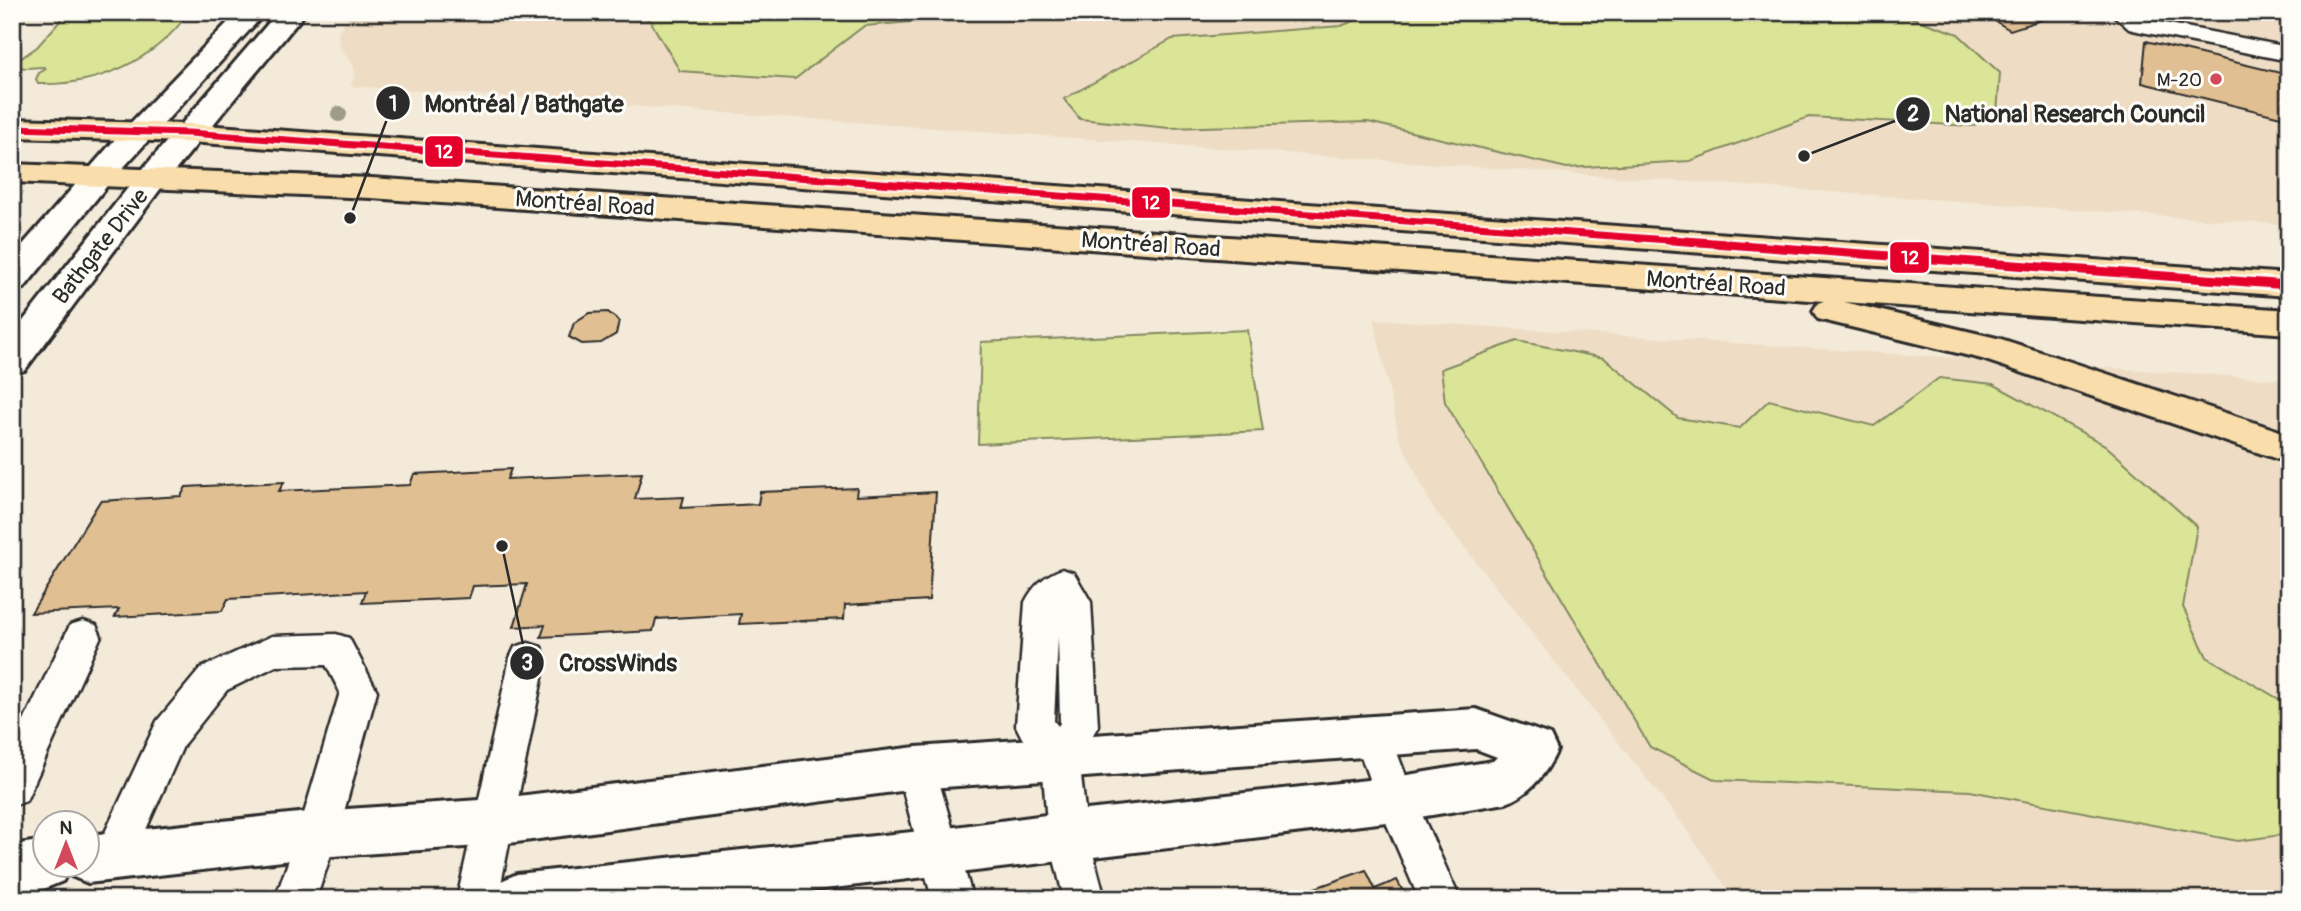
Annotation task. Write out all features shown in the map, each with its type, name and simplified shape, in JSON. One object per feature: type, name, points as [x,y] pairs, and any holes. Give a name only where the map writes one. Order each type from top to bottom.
[{"type":"main road","name":"Montréal Road","points":[[12,128],[189,133],[2289,285]]},
{"type":"main road","name":"Montréal Road","points":[[12,173],[371,188],[2289,322]]},
{"type":"main road","points":[[1691,282],[1881,321],[1988,348],[2289,449]]},
{"type":"street","name":"Bathgate Drive","points":[[12,280],[54,225],[97,176],[253,12]]},
{"type":"street","name":"Bathgate Drive","points":[[12,361],[153,177],[293,12]]},
{"type":"street","points":[[102,858],[318,834],[494,822],[916,768],[1060,757],[1476,729],[1534,750],[1506,781],[1395,799],[1068,835],[940,853],[517,899]]},
{"type":"street","points":[[12,869],[32,866]]},
{"type":"lane","points":[[2121,12],[2137,24],[2279,52],[2289,49]]},
{"type":"lane","points":[[12,788],[83,636]]},
{"type":"lane","points":[[102,856],[170,733],[214,679],[272,651],[336,649],[359,691],[318,834],[295,899]]},
{"type":"lane","points":[[477,899],[528,658]]},
{"type":"lane","points":[[1373,736],[1395,799],[1440,899]]},
{"type":"lane","points":[[1060,757],[1068,835],[1085,899]]},
{"type":"lane","points":[[916,768],[953,899]]},
{"type":"shaded area","points":[[352,12],[2289,12],[2289,225],[350,86],[355,77],[354,67],[339,46],[338,32]]},
{"type":"shaded area","points":[[1374,319],[2289,380],[2289,899],[1734,899],[1684,826],[1431,505],[1399,437]]},
{"type":"green space","points":[[68,12],[189,12],[159,44],[123,67],[82,80],[38,84],[36,79],[39,73],[46,69],[44,67],[16,66]]},
{"type":"green space","points":[[593,12],[972,12],[970,17],[864,26],[795,79],[680,71],[649,19]]},
{"type":"green space","points":[[1370,12],[1616,12],[1628,15],[1660,12],[1895,12],[1958,34],[2000,73],[1997,113],[1972,126],[1809,117],[1690,161],[1567,168],[1368,122],[1169,128],[1080,119],[1064,99],[1172,39],[1341,26],[1369,15]]},
{"type":"green space","points":[[1247,330],[1263,431],[978,444],[981,342]]},
{"type":"green space","points":[[1517,341],[1604,358],[1678,418],[1740,428],[1769,400],[1874,426],[1939,378],[1993,384],[2105,445],[2197,527],[2183,607],[2207,657],[2279,699],[2289,700],[2289,834],[2238,841],[1970,791],[1716,780],[1650,747],[1445,402],[1441,369]]},
{"type":"building","points":[[1980,12],[2066,12],[2010,30]]},
{"type":"building","name":"M-20","points":[[2146,41],[2289,75],[2289,119],[2142,83]]},
{"type":"building","points":[[608,312],[619,321],[616,334],[601,343],[582,344],[569,337],[574,323],[589,313]]},
{"type":"building","points":[[511,469],[507,479],[642,473],[635,499],[684,497],[681,508],[758,504],[760,492],[857,488],[856,496],[936,492],[929,600],[845,605],[844,619],[739,624],[741,614],[656,619],[653,631],[541,637],[545,625],[514,627],[527,584],[473,586],[469,598],[362,603],[366,591],[228,599],[222,611],[115,617],[119,609],[31,613],[100,501],[181,496],[186,487],[284,482],[279,491],[410,485],[414,474]]},
{"type":"building","points":[[1366,870],[1375,889],[1397,880],[1407,899],[1284,899]]},
{"type":"transit line","name":"12","points":[[12,128],[189,133],[2289,285]]},
{"type":"place","name":"M-20","points":[[2216,79]]},
{"type":"place","name":"National Research Council","points":[[1804,156]]},
{"type":"place","name":"Montréal / Bathgate","points":[[350,218]]},
{"type":"place","name":"CrossWinds","points":[[502,546]]}]
